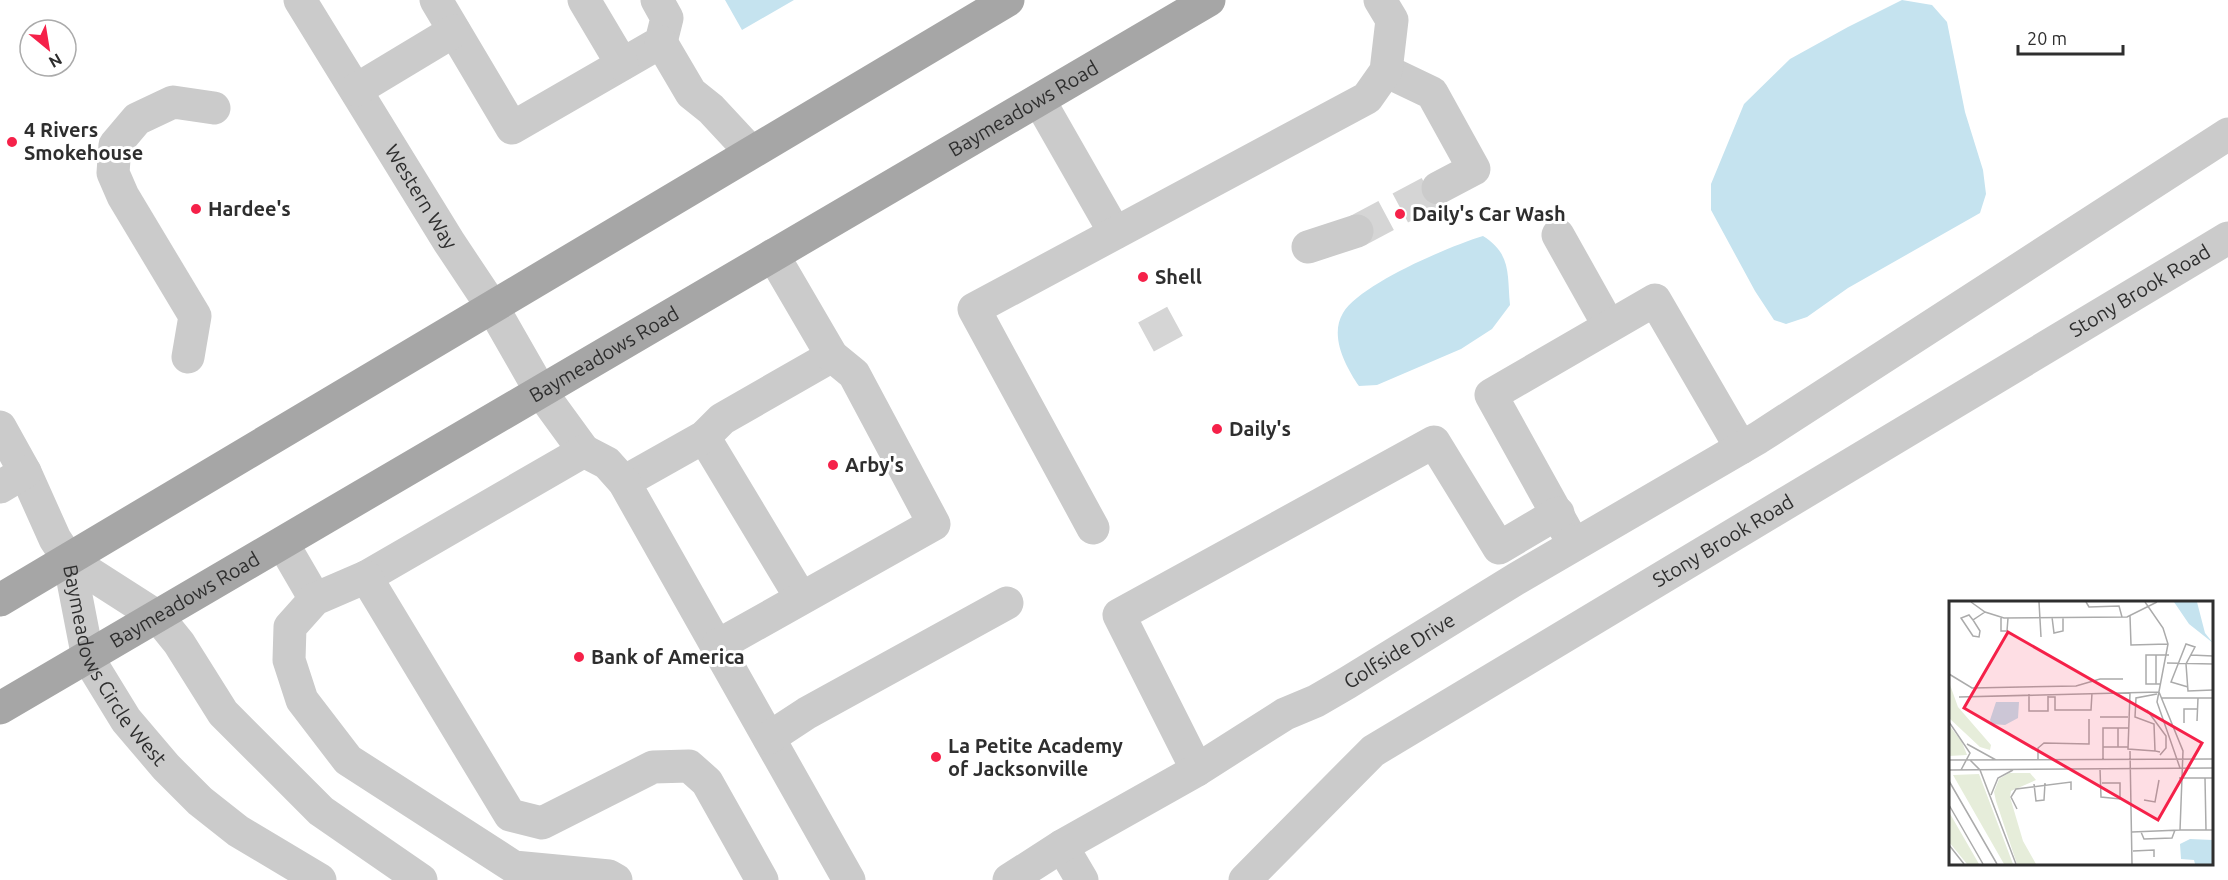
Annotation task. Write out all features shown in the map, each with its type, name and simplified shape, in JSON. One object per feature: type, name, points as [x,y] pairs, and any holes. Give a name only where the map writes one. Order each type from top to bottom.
[{"type":"main road","points":[[0,600],[1008,0]]},
{"type":"main road","name":"Baymeadows Road","points":[[0,708],[1209,0]]},
{"type":"street","name":"Western Way","points":[[300,0],[448,242],[493,308],[541,393],[584,451]]},
{"type":"street","points":[[436,0],[512,128],[661,42]]},
{"type":"street","points":[[584,0],[622,64]]},
{"type":"street","points":[[657,0],[667,18],[661,42],[691,93],[711,109],[751,152]]},
{"type":"street","points":[[1093,528],[974,309],[1367,98],[1386,70],[1392,20],[1380,0]]},
{"type":"street","points":[[356,90],[454,32]]},
{"type":"street","points":[[1386,70],[1432,93],[1474,169],[1438,188]]},
{"type":"street","points":[[1039,100],[1115,233]]},
{"type":"street","points":[[188,357],[195,316],[123,196],[112,173],[115,145],[137,119],[173,102],[214,108]]},
{"type":"street","name":"Golfside Drive","points":[[1009,880],[1062,846],[1197,770],[1285,714],[1316,701],[1347,683],[1573,545],[1741,448],[2228,134]]},
{"type":"street","points":[[1308,247],[1357,231]]},
{"type":"street","points":[[1558,235],[1609,326]]},
{"type":"street","name":"Stony Brook Road","points":[[1245,880],[1372,751],[2228,238]]},
{"type":"street","points":[[717,646],[934,524],[854,374],[832,356],[773,255]]},
{"type":"street","points":[[1573,545],[1558,513],[1491,395],[1609,326],[1655,300],[1741,448]]},
{"type":"street","points":[[624,482],[832,356]]},
{"type":"street","points":[[0,427],[13,480],[69,560]]},
{"type":"street","points":[[713,428],[801,598]]},
{"type":"street","points":[[1197,770],[1119,615],[1434,442],[1516,579]]},
{"type":"street","points":[[616,880],[609,876],[514,867],[348,760],[302,700],[289,660],[290,627],[315,599],[366,578],[584,451],[607,464],[624,482],[849,880]]},
{"type":"street","points":[[1499,548],[1558,513]]},
{"type":"street","points":[[283,544],[315,599]]},
{"type":"street","name":"Baymeadows Circle West","points":[[69,560],[158,617],[179,643],[223,712],[321,811],[421,880]]},
{"type":"street","name":"Baymeadows Circle West","points":[[69,560],[88,658],[126,720],[166,767],[200,801],[238,831],[320,880]]},
{"type":"street","points":[[366,578],[510,815],[542,823],[653,767],[688,766],[707,782],[762,880]]},
{"type":"street","points":[[769,738],[807,713],[1007,603]]},
{"type":"street","points":[[1062,846],[1082,880]]},
{"type":"water","points":[[725,0],[794,0],[742,30]]},
{"type":"water","points":[[1902,0],[1932,5],[1947,22],[1965,112],[1983,170],[1986,194],[1980,213],[1848,288],[1807,317],[1786,324],[1774,320],[1755,291],[1711,210],[1711,184],[1744,104],[1790,59]]},
{"type":"water","points":[[1483,236],[1499,250],[1508,275],[1510,305],[1492,329],[1461,349],[1377,385],[1359,386],[1349,370],[1338,341],[1339,322],[1343,313],[1367,290],[1407,267]]},
{"type":"tunnel","points":[[1357,231],[1438,188]]},
{"type":"tunnel","points":[[1146,337],[1181,318]]},
{"type":"place","name":"4 Rivers Smokehouse","points":[[12,142]]},
{"type":"place","name":"Hardee's","points":[[196,209]]},
{"type":"place","name":"Daily's Car Wash","points":[[1400,214]]},
{"type":"place","name":"Shell","points":[[1143,277]]},
{"type":"place","name":"Daily's","points":[[1217,429]]},
{"type":"place","name":"Arby's","points":[[833,465]]},
{"type":"place","name":"Bank of America","points":[[579,657]]},
{"type":"place","name":"La Petite Academy of Jacksonville","points":[[936,757]]}]
